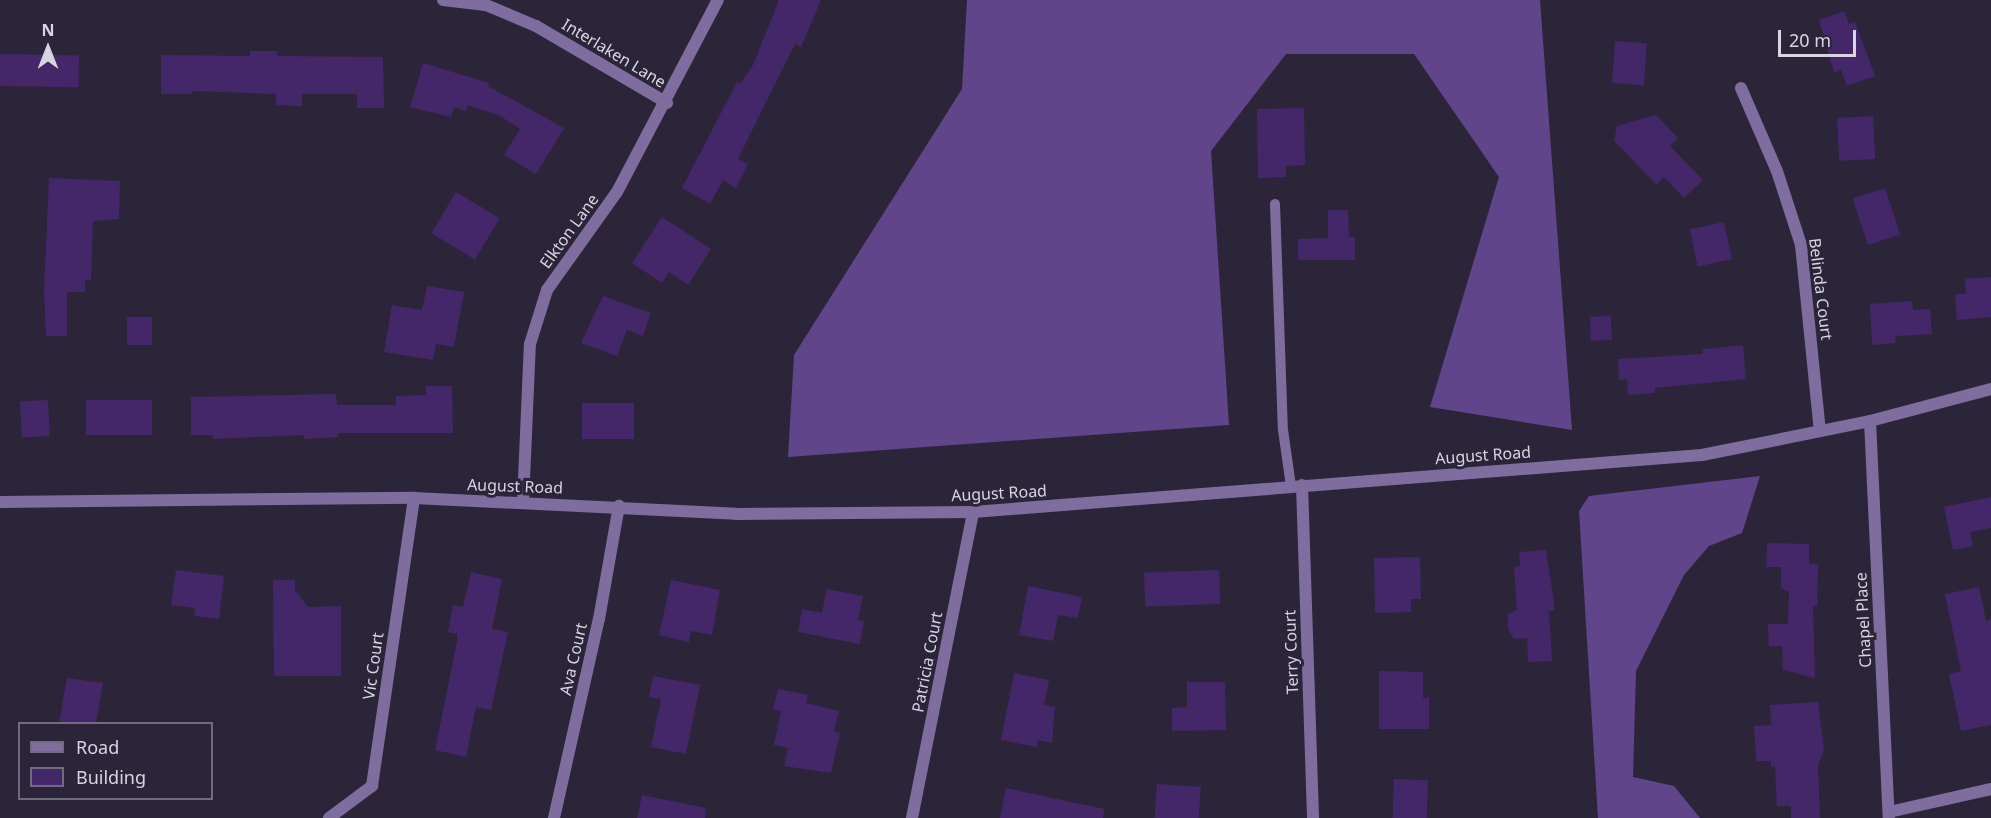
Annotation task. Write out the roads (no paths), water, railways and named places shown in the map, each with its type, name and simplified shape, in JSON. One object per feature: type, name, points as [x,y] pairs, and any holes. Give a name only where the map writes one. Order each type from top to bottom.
[{"type":"street","name":"Interlaken Lane","points":[[443,0],[486,5],[536,26],[667,103]]},
{"type":"street","name":"Elkton Lane","points":[[523,502],[530,344],[547,290],[617,192],[667,103],[718,0]]},
{"type":"street","name":"Belinda Court","points":[[1741,88],[1777,171],[1801,245],[1820,431]]},
{"type":"street","name":"August Road","points":[[0,502],[414,498],[814,515],[973,512],[1702,455],[1870,421],[1991,389]]},
{"type":"street","name":"Chapel Place","points":[[1870,421],[1889,815]]},
{"type":"street","name":"Terry Court","points":[[1297,486],[1313,818]]},
{"type":"street","name":"Vic Court","points":[[329,818],[372,786],[414,498]]},
{"type":"street","name":"Ava Court","points":[[554,818],[599,619],[619,506]]},
{"type":"street","name":"Patricia Court","points":[[912,818],[973,512]]},
{"type":"street","points":[[1889,815],[1991,789]]},
{"type":"lane","points":[[1275,204],[1283,430],[1297,486]]}]
